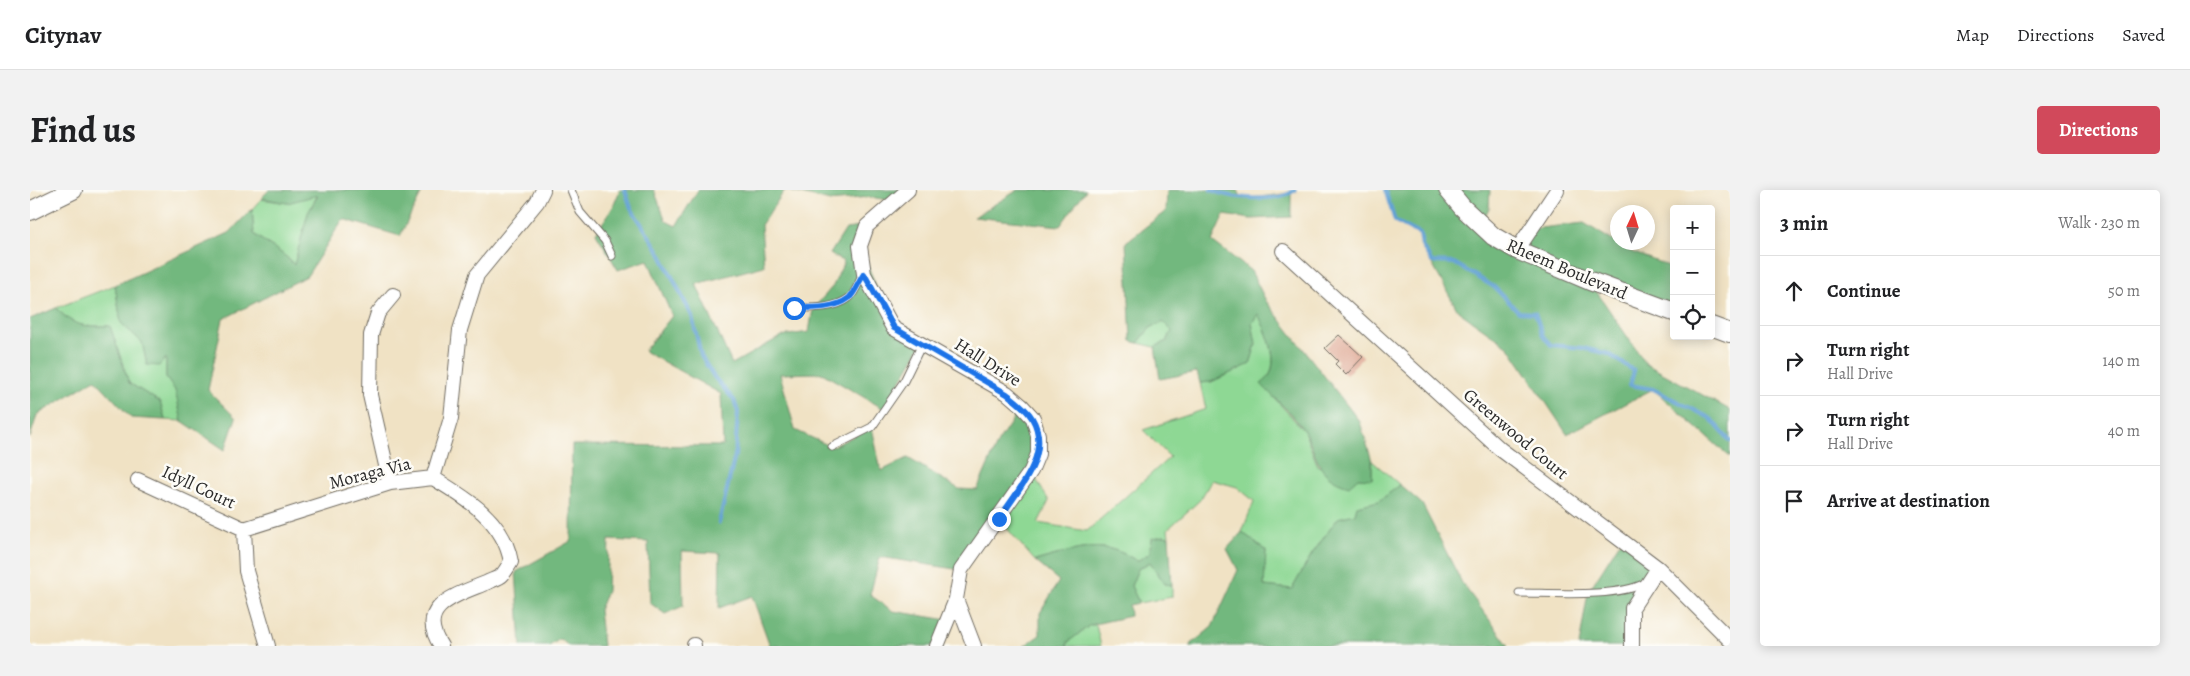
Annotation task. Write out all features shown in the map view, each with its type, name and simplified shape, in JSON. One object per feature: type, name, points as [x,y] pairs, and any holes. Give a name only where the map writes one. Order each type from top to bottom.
[{"type":"street","points":[[30,211],[73,190]]},
{"type":"street","name":"Moraga Via","points":[[244,529],[390,483],[433,478],[452,418],[460,330],[477,274],[536,202],[543,190]]},
{"type":"street","name":"Hall Drive","points":[[908,190],[867,226],[860,246],[864,274],[894,328],[1007,394],[1032,418],[1038,435],[1038,454],[1031,471],[961,570],[956,599],[937,646]]},
{"type":"street","name":"Rheem Boulevard","points":[[1448,190],[1462,207],[1493,236],[1517,250],[1590,281],[1670,311]]},
{"type":"street","points":[[1517,250],[1557,190]]},
{"type":"street","name":"Greenwood Court","points":[[1284,252],[1500,449],[1658,568],[1730,640]]},
{"type":"street","points":[[390,483],[370,394],[372,335],[378,314],[393,295]]},
{"type":"street","points":[[1715,327],[1730,333]]},
{"type":"street","points":[[433,478],[472,502],[498,528],[508,547],[510,562],[502,575],[451,598],[437,607],[433,616],[434,636],[441,646]]},
{"type":"street","name":"Idyll Court","points":[[138,480],[244,529]]},
{"type":"street","points":[[244,529],[246,571],[268,646]]},
{"type":"street","points":[[1632,646],[1632,608],[1658,568]]},
{"type":"street","points":[[956,599],[974,646]]},
{"type":"lane","points":[[572,190],[580,212],[605,242],[612,256]]},
{"type":"lane","points":[[794,308],[814,308],[839,303],[850,298],[864,274]]},
{"type":"lane","points":[[832,447],[872,427],[904,381],[922,344]]},
{"type":"lane","points":[[1518,593],[1603,592],[1636,588],[1650,581]]},
{"type":"green space","points":[[269,190],[423,190],[400,236],[343,219],[307,276],[223,319],[208,390],[236,418],[225,450],[182,421],[175,390],[166,378],[166,358],[159,366],[147,365],[142,342],[121,323],[115,285],[229,233],[252,209],[254,234],[285,256],[294,265],[308,213],[318,195],[287,203],[261,198]]},
{"type":"green space","points":[[620,190],[654,190],[666,221],[676,226],[698,190],[785,190],[761,225],[764,266],[696,284],[732,364],[782,336],[809,332],[813,309],[833,286],[844,262],[830,254],[846,229],[867,226],[860,246],[893,328],[922,344],[884,409],[822,373],[780,374],[795,430],[832,447],[872,427],[881,471],[908,458],[959,489],[977,490],[998,442],[1022,406],[1038,454],[961,570],[880,557],[870,595],[893,611],[948,620],[937,646],[770,646],[752,596],[719,608],[720,553],[682,551],[683,606],[665,614],[650,603],[648,542],[609,540],[607,591],[599,610],[603,646],[569,646],[560,639],[549,646],[521,646],[516,572],[571,541],[572,445],[723,446],[721,394],[644,351],[672,316],[648,260],[618,270],[596,233],[613,207]]},
{"type":"green space","points":[[785,190],[908,190],[896,201],[869,197],[830,201]]},
{"type":"green space","points":[[1018,190],[1086,190],[1060,226],[974,217]]},
{"type":"green space","points":[[1167,190],[1238,190],[1242,199],[1291,193],[1291,217],[1251,219],[1224,215],[1212,241],[1251,271],[1266,301],[1360,422],[1372,461],[1372,479],[1358,478],[1349,486],[1329,477],[1319,464],[1309,440],[1300,425],[1261,384],[1268,377],[1272,369],[1273,360],[1266,331],[1258,314],[1252,323],[1256,344],[1250,364],[1211,382],[1200,383],[1197,372],[1160,379],[1155,347],[1167,341],[1172,331],[1163,322],[1150,328],[1138,343],[1131,341],[1126,242],[1166,211]]},
{"type":"green space","points":[[1385,190],[1490,190],[1489,208],[1481,224],[1517,250],[1531,229],[1584,223],[1610,239],[1610,250],[1627,250],[1670,266],[1670,311],[1590,282],[1646,364],[1730,410],[1730,457],[1653,389],[1567,434],[1509,347],[1458,311],[1422,246],[1420,234],[1395,221]]},
{"type":"green space","points":[[318,194],[308,213],[294,265],[285,256],[254,234],[252,209],[261,199],[287,203]]},
{"type":"green space","points":[[115,285],[121,323],[142,342],[147,365],[166,357],[166,378],[175,390],[182,421],[165,420],[160,402],[129,383],[110,326],[93,326],[74,322],[56,308]]},
{"type":"green space","points":[[56,308],[69,319],[80,324],[110,326],[129,383],[160,402],[165,420],[131,418],[95,379],[37,415],[30,438],[30,319]]},
{"type":"green space","points":[[1258,313],[1266,330],[1273,359],[1269,377],[1262,384],[1304,431],[1318,466],[1358,478],[1372,478],[1372,461],[1400,485],[1379,501],[1357,506],[1355,514],[1338,518],[1312,554],[1292,589],[1264,586],[1266,551],[1242,532],[1254,501],[1237,487],[1212,480],[1200,500],[1168,529],[1169,537],[1164,536],[1150,545],[1150,553],[1137,561],[1117,551],[1096,547],[1035,561],[999,519],[1031,471],[1049,501],[1038,523],[1087,531],[1170,457],[1143,430],[1206,409],[1200,383],[1211,382],[1250,364],[1256,344],[1252,323]]},
{"type":"green space","points":[[1163,321],[1172,331],[1167,341],[1155,347],[1138,343],[1150,328]]},
{"type":"green space","points":[[1400,485],[1422,504],[1462,583],[1509,646],[1189,646],[1212,627],[1238,570],[1227,549],[1242,532],[1266,551],[1264,586],[1292,589],[1312,554],[1338,518],[1355,514],[1357,506],[1379,501]]},
{"type":"green space","points":[[1169,537],[1172,585],[1165,584],[1150,562],[1138,569],[1131,586],[1139,603],[1129,605],[1130,616],[1090,625],[1068,642],[1067,646],[1024,646],[1040,635],[1040,613],[1059,581],[1035,561],[1096,547],[1117,551],[1137,561],[1150,553],[1152,538]]},
{"type":"green space","points":[[1621,540],[1658,568],[1632,608],[1632,646],[1579,646],[1588,592]]},
{"type":"green space","points":[[1150,562],[1165,584],[1172,585],[1172,597],[1139,603],[1131,586],[1138,569]]},
{"type":"green space","points":[[1090,625],[1096,625],[1101,646],[1067,646],[1068,642]]},
{"type":"building","points":[[1339,335],[1363,357],[1346,375],[1335,364],[1338,361],[1325,348]]},
{"type":"waterway","points":[[625,190],[631,208],[659,251],[692,316],[701,356],[714,377],[734,400],[738,412],[735,455],[719,523]]},
{"type":"waterway","points":[[1211,190],[1230,196],[1254,198],[1277,197],[1295,190]]},
{"type":"waterway","points":[[1385,190],[1395,221],[1420,234],[1422,246],[1432,262],[1454,263],[1494,287],[1519,312],[1535,313],[1543,336],[1551,345],[1583,348],[1609,354],[1634,371],[1630,385],[1653,389],[1710,418],[1730,441]]},
{"type":"route","points":[[794,308],[814,308],[839,303],[850,298],[864,274],[894,328],[1007,394],[1022,406],[1032,418],[1038,435],[1038,454],[1031,471],[999,519]]}]
